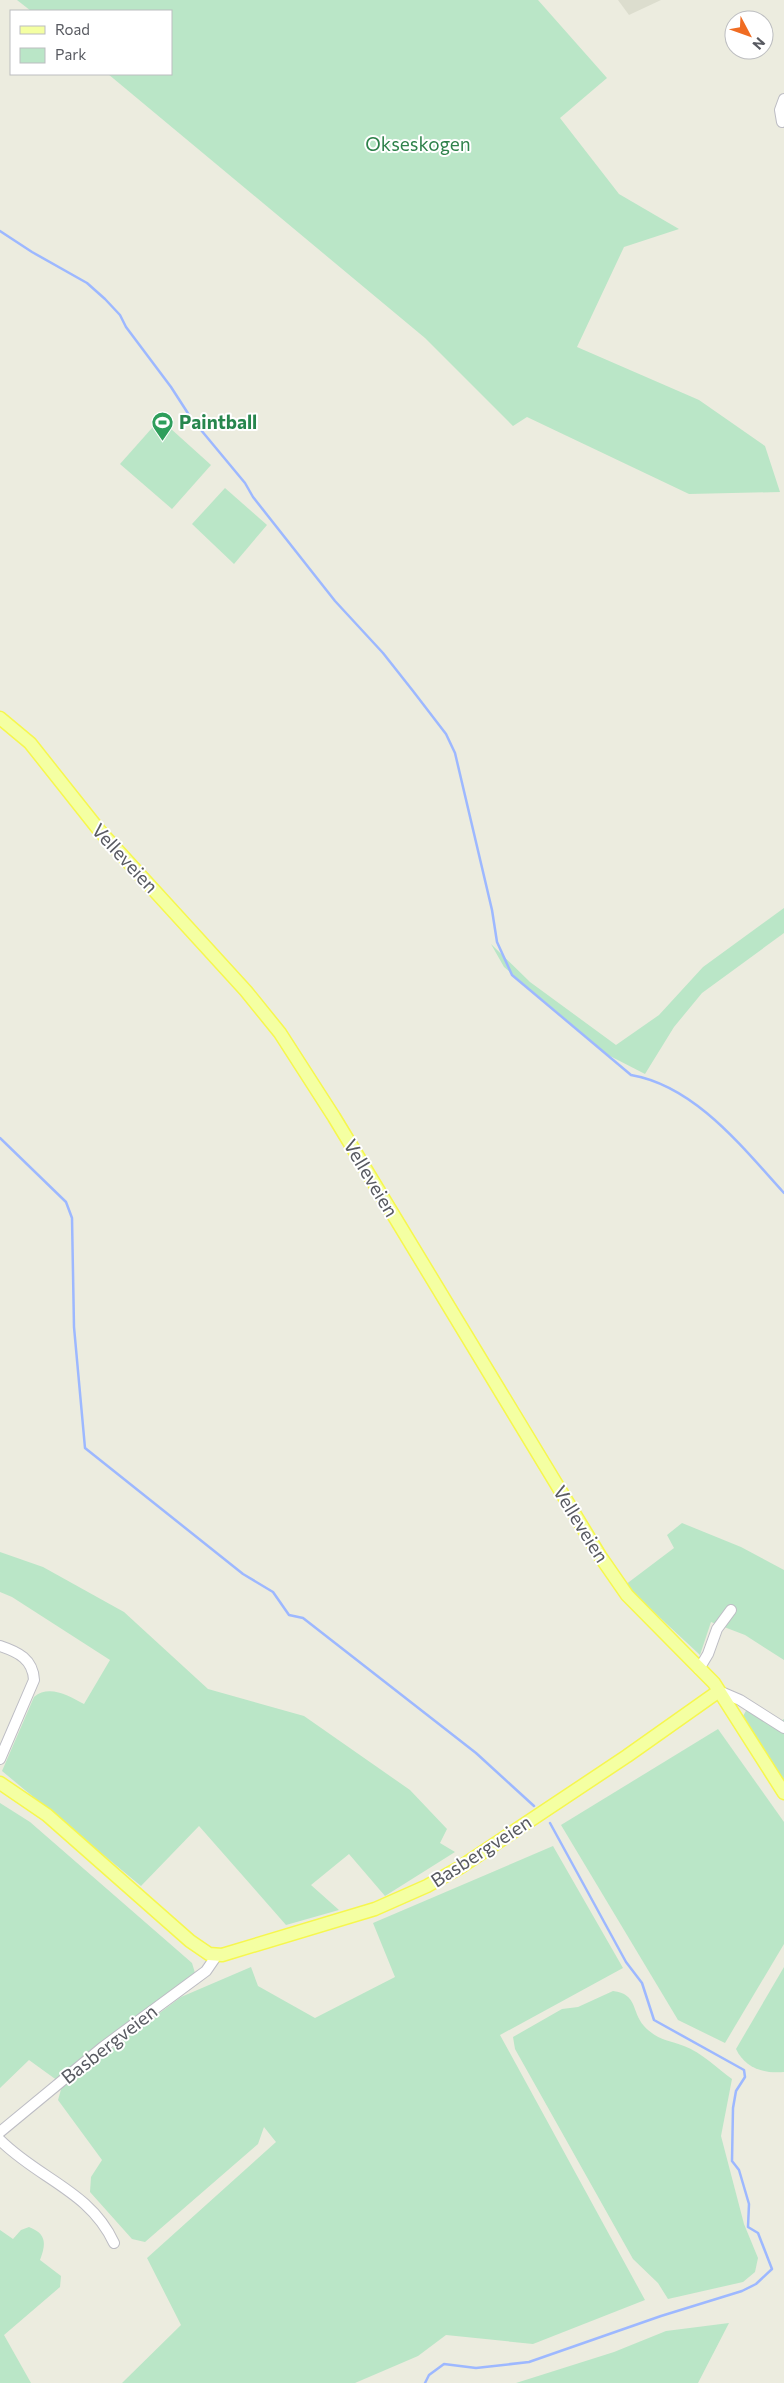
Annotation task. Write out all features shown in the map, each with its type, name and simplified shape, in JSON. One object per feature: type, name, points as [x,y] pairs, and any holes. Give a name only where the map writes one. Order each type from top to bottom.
[{"type":"main road","name":"Velleveien","points":[[0,718],[30,743],[99,830],[270,1019],[334,1117],[605,1563],[627,1595],[700,1669],[719,1691],[784,1793]]},
{"type":"main road","name":"Basbergveien","points":[[216,1955],[228,1954],[375,1910],[426,1886],[459,1868],[619,1761],[719,1691]]},
{"type":"main road","points":[[0,1783],[47,1815],[190,1942],[203,1951],[216,1955]]},
{"type":"street","points":[[782,122],[780,110],[784,99]]},
{"type":"street","points":[[700,1669],[717,1629],[732,1610]]},
{"type":"street","points":[[0,1646],[25,1657],[32,1667],[34,1680],[0,1759]]},
{"type":"street","name":"Velleveien","points":[[719,1691],[740,1700],[784,1728]]},
{"type":"street","name":"Basbergveien","points":[[0,2132],[97,2053],[206,1970],[216,1955]]},
{"type":"street","points":[[0,2140],[16,2156],[88,2204],[104,2223],[114,2242]]},
{"type":"shaded area","points":[[618,0],[661,0],[629,15]]},
{"type":"green space","name":"Okseskogen","points":[[17,0],[538,0],[607,78],[560,118],[619,194],[679,229],[624,247],[577,347],[699,400],[765,446],[780,492],[689,494],[527,417],[513,426],[425,338],[109,75],[172,75],[172,10],[30,10]]},
{"type":"green space","name":"Paintball","points":[[160,419],[211,465],[172,509],[120,464]]},
{"type":"green space","name":"Paintball","points":[[225,488],[267,525],[234,564],[192,524]]},
{"type":"green space","points":[[784,908],[784,933],[702,993],[674,1027],[645,1074],[608,1055],[504,967],[491,944],[530,982],[616,1045],[659,1015],[703,967]]},
{"type":"green space","points":[[682,1523],[741,1547],[784,1570],[784,1660],[745,1635],[711,1622],[700,1655],[625,1585],[674,1548],[667,1535]]},
{"type":"green space","points":[[0,1552],[43,1567],[124,1612],[208,1689],[304,1716],[410,1790],[447,1829],[440,1843],[455,1852],[385,1896],[349,1854],[311,1885],[339,1910],[286,1925],[199,1826],[141,1886],[2,1771],[34,1697],[46,1691],[52,1691],[66,1695],[84,1704],[110,1660],[12,1597],[0,1592]]},
{"type":"green space","points":[[747,1709],[781,1721],[784,1719],[784,1781],[743,1716]]},
{"type":"green space","points":[[718,1729],[784,1822],[784,1944],[725,2043],[678,2020],[561,1825]]},
{"type":"green space","points":[[0,1803],[30,1822],[192,1963],[195,1973],[58,2081],[29,2060],[0,2088]]},
{"type":"green space","points":[[553,1846],[623,1968],[500,2035],[645,2300],[533,2344],[446,2335],[418,2356],[355,2383],[122,2383],[181,2325],[147,2258],[276,2142],[264,2127],[258,2144],[145,2242],[132,2239],[90,2192],[91,2177],[102,2160],[58,2100],[62,2086],[181,1997],[251,1967],[258,1986],[315,2018],[395,1977],[373,1923]]},
{"type":"green space","points":[[784,1967],[784,2072],[762,2071],[744,2061],[736,2049]]},
{"type":"green space","points":[[613,1991],[621,1993],[630,1999],[640,2020],[653,2034],[697,2052],[732,2079],[721,2136],[744,2224],[758,2258],[755,2272],[743,2282],[668,2299],[658,2283],[633,2259],[515,2049],[513,2037],[562,2009],[578,2007]]},
{"type":"green space","points":[[29,2227],[42,2236],[44,2244],[40,2260],[61,2276],[60,2287],[4,2335],[31,2383],[0,2383],[0,2230],[13,2239],[21,2230]]},
{"type":"green space","points":[[729,2323],[698,2383],[516,2383],[614,2352],[666,2331]]},
{"type":"waterway","points":[[0,231],[32,252],[87,283],[120,315],[126,327],[171,387],[191,418],[245,483],[253,497],[335,601],[383,653],[446,734],[455,753],[492,910],[497,942],[512,975],[631,1075],[654,1081],[676,1092],[716,1121],[784,1193]]},
{"type":"waterway","points":[[0,1138],[66,1202],[72,1218],[74,1327],[85,1448],[243,1574],[273,1592],[289,1615],[303,1618],[476,1753],[534,1806]]},
{"type":"waterway","points":[[425,2383],[429,2375],[444,2364],[476,2368],[529,2362],[661,2316],[742,2291],[756,2284],[772,2269],[758,2233],[748,2227],[749,2204],[739,2170],[732,2161],[733,2108],[736,2091],[745,2077],[744,2070],[654,2020],[642,1983],[626,1962],[550,1823]]},
{"type":"place","name":"Paintball","points":[[163,441]]}]
